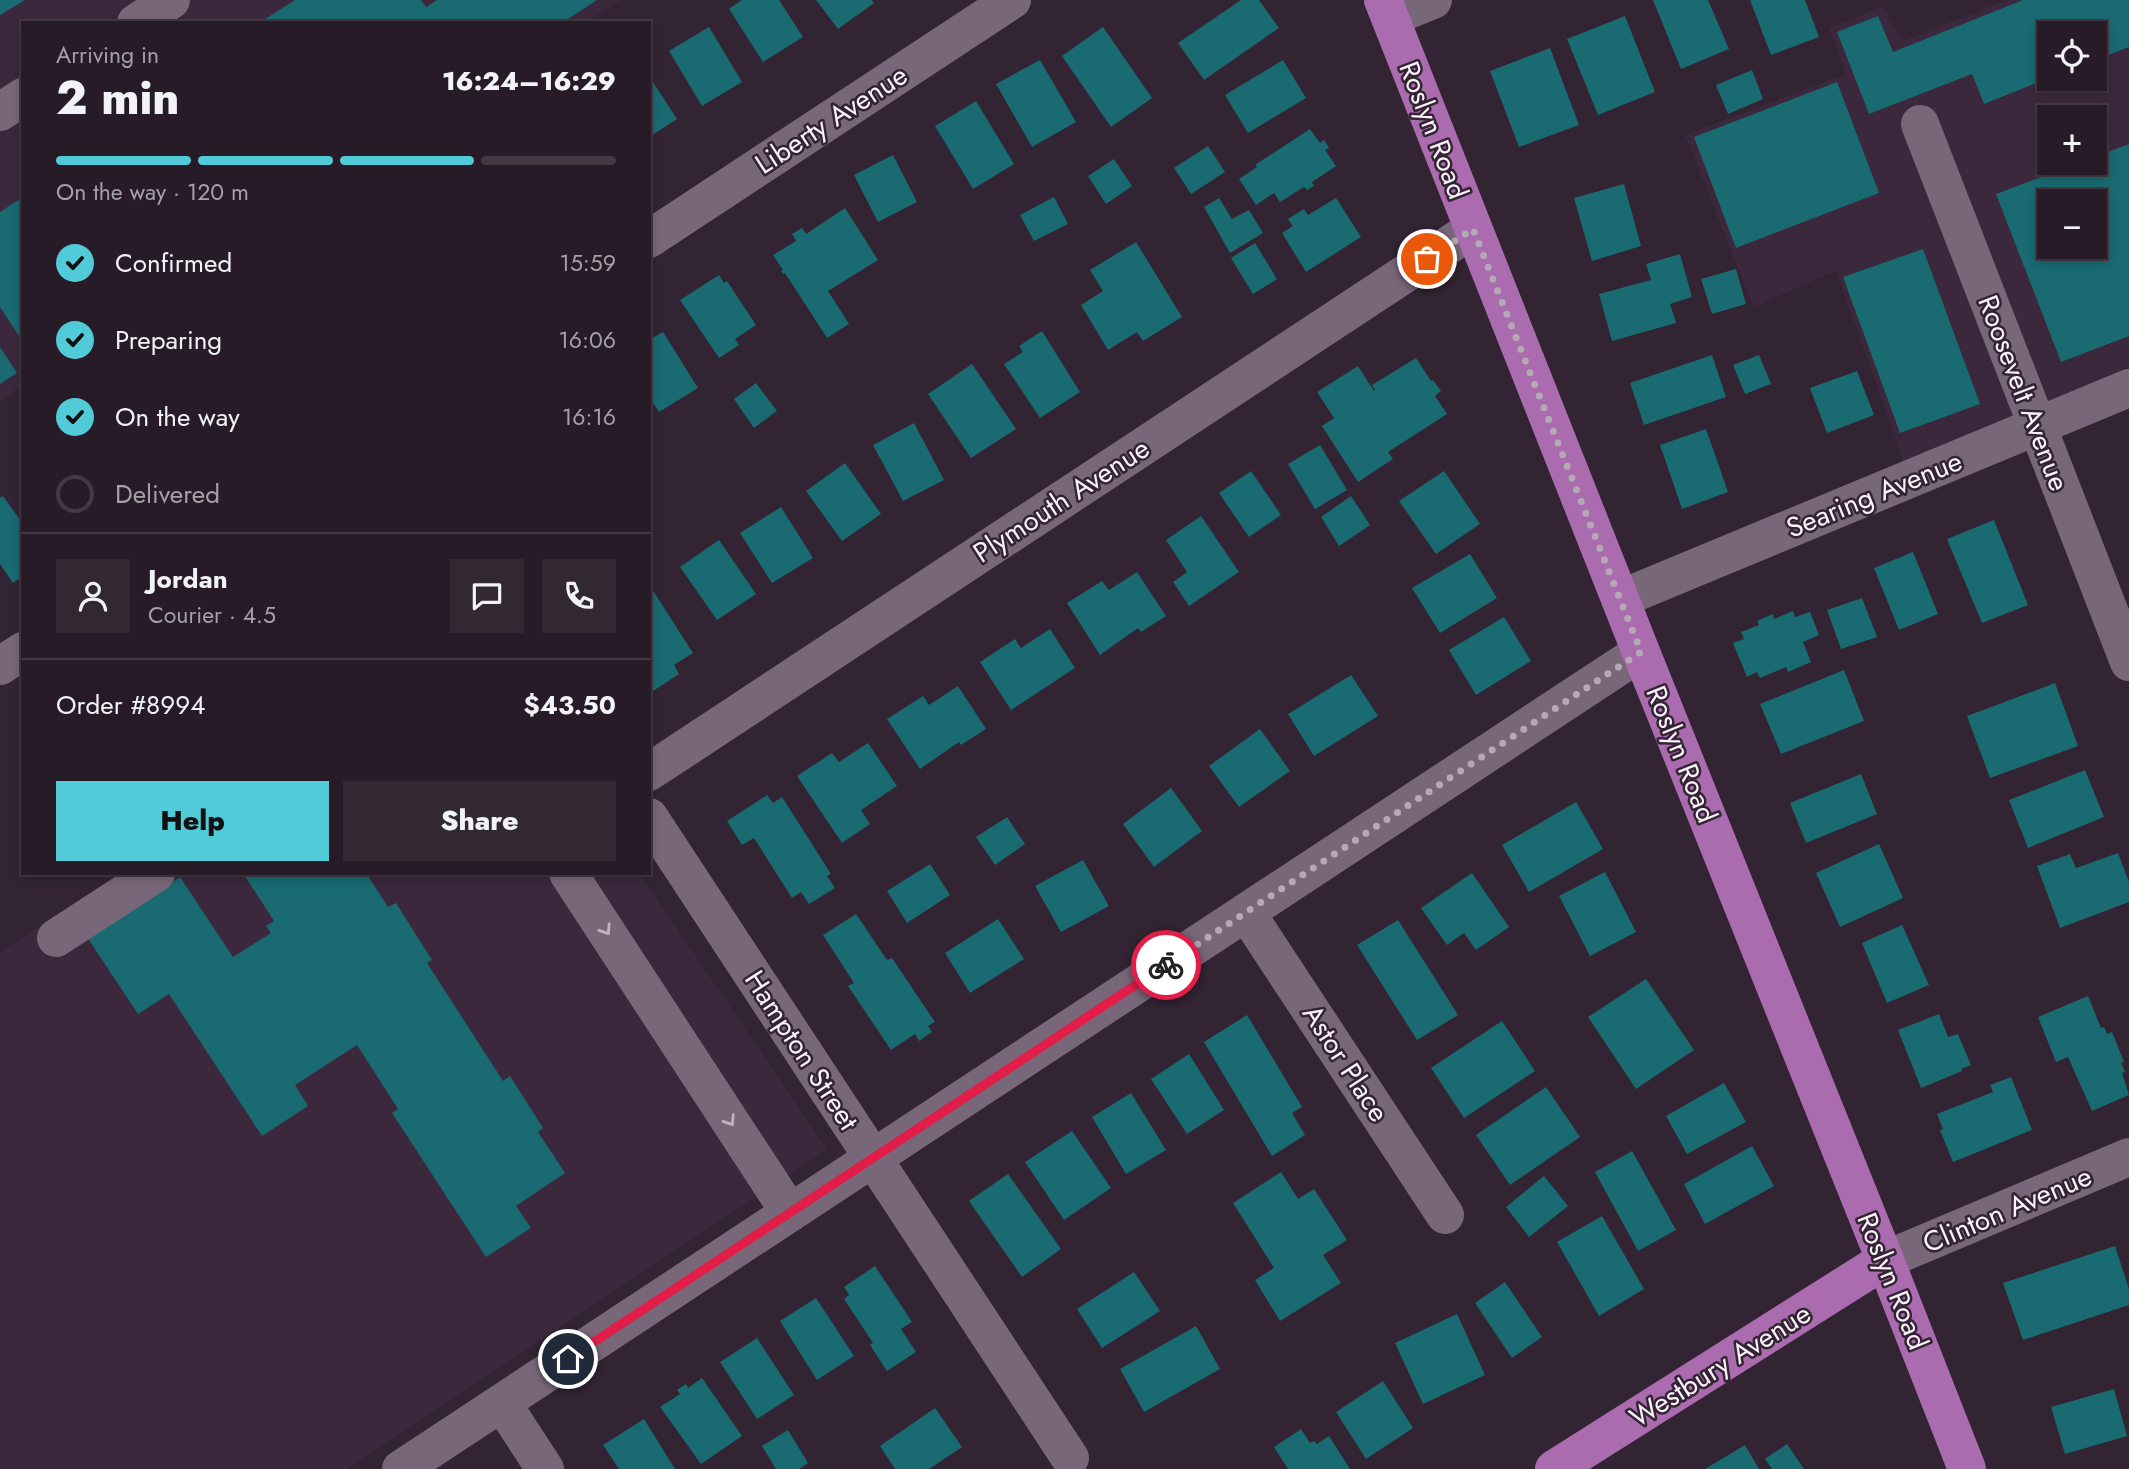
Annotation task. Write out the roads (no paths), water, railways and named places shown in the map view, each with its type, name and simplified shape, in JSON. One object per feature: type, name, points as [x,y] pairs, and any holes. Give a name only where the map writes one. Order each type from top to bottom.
[{"type":"main road","name":"Roslyn Road","points":[[1387,9],[1967,1469]]},
{"type":"main road","name":"Westbury Avenue","points":[[1554,1469],[1885,1260]]},
{"type":"street","points":[[139,21],[171,0]]},
{"type":"street","name":"Liberty Avenue","points":[[651,238],[1012,0]]},
{"type":"street","points":[[1387,9],[1433,0]]},
{"type":"street","points":[[0,112],[21,98]]},
{"type":"street","name":"Roosevelt Avenue","points":[[1920,124],[2129,663]]},
{"type":"street","name":"Plymouth Avenue","points":[[651,771],[1473,229]]},
{"type":"street","name":"Searing Avenue","points":[[1620,599],[2129,388]]},
{"type":"street","points":[[0,666],[21,652]]},
{"type":"street","points":[[401,1469],[1641,652]]},
{"type":"street","name":"Hampton Street","points":[[651,820],[1070,1458]]},
{"type":"street","points":[[56,938],[153,875]]},
{"type":"street","points":[[569,875],[790,1213]]},
{"type":"street","name":"Astor Place","points":[[1246,912],[1445,1214]]},
{"type":"street","name":"Clinton Avenue","points":[[1885,1260],[2129,1157]]},
{"type":"street","points":[[502,1403],[545,1469]]}]
